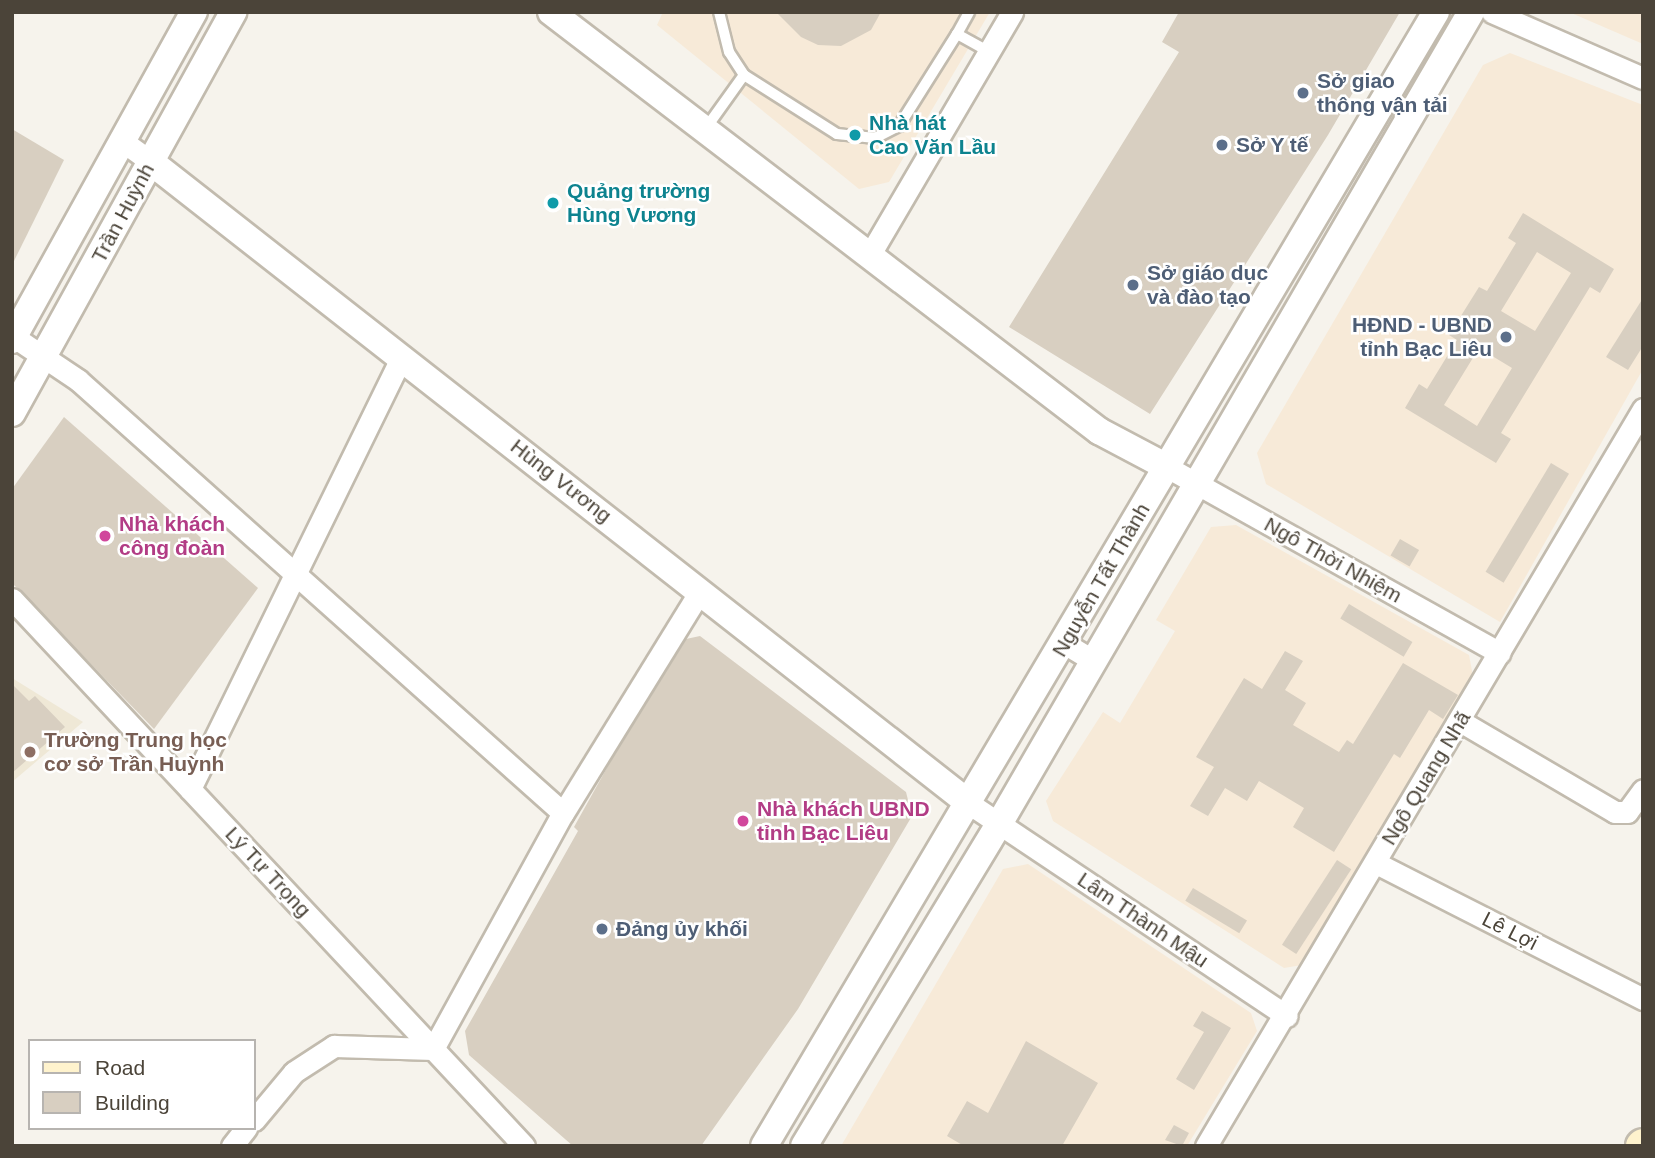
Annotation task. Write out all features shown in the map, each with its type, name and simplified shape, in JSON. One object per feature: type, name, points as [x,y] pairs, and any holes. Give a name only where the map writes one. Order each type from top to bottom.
[{"type":"street","name":"Trần Huỳnh","points":[[13,338],[125,143],[194,12]]},
{"type":"street","name":"Trần Huỳnh","points":[[12,413],[233,12]]},
{"type":"street","points":[[551,12],[1099,431],[1167,467]]},
{"type":"street","points":[[869,256],[1012,12]]},
{"type":"street","name":"Nguyễn Tất Thành","points":[[764,1146],[970,804],[1436,12]]},
{"type":"street","name":"Nguyễn Tất Thành","points":[[804,1146],[851,1064],[999,824],[1471,12]]},
{"type":"street","points":[[1492,12],[1643,78]]},
{"type":"street","points":[[125,143],[151,162]]},
{"type":"street","name":"Hùng Vương","points":[[151,162],[402,356],[970,804]]},
{"type":"street","points":[[1302,239],[1330,255]]},
{"type":"street","points":[[13,338],[45,355],[296,572],[563,813]]},
{"type":"street","points":[[190,789],[402,356]]},
{"type":"street","name":"Ngô Quang Nhã","points":[[1206,1146],[1287,1016],[1643,409]]},
{"type":"street","name":"Ngô Thời Nhiệm","points":[[1167,467],[1500,653]]},
{"type":"street","points":[[256,1118],[294,1072],[334,1046],[433,1049],[563,813],[700,591]]},
{"type":"street","name":"Lý Tự Trọng","points":[[12,599],[524,1146]]},
{"type":"street","points":[[1064,643],[1092,660]]},
{"type":"street","points":[[1461,721],[1604,806],[1627,812],[1643,790]]},
{"type":"street","name":"Lâm Thành Mậu","points":[[970,804],[1287,1016]]},
{"type":"street","name":"Lê Lợi","points":[[1376,863],[1643,999]]},
{"type":"street","points":[[824,1048],[851,1064]]},
{"type":"street","points":[[232,1146],[244,1130]]},
{"type":"lane","points":[[719,12],[725,42],[744,75],[837,134],[875,138],[900,126],[969,12]]},
{"type":"lane","points":[[957,34],[989,52]]},
{"type":"lane","points":[[706,128],[744,75]]},
{"type":"shaded area","name":"Nhà hát Cao Văn Lầu","points":[[663,12],[990,12],[889,182],[859,189],[657,25]]},
{"type":"shaded area","points":[[1569,12],[1643,12],[1643,44]]},
{"type":"shaded area","points":[[1510,53],[1643,105],[1643,369],[1500,622],[1266,484],[1257,453],[1483,65]]},
{"type":"shaded area","points":[[1236,525],[1469,655],[1473,676],[1302,965],[1284,968],[1053,821],[1046,801],[1103,712],[1120,723],[1175,631],[1156,620],[1211,527]]},
{"type":"shaded area","name":"Trường Trung học cơ sở Trần Huỳnh","points":[[12,678],[83,722],[12,782]]},
{"type":"shaded area","points":[[1028,864],[1251,1013],[1257,1031],[1187,1146],[841,1146],[1003,869]]},
{"type":"building","points":[[776,12],[881,12],[871,30],[841,46],[818,45],[801,37]]},
{"type":"building","points":[[1179,12],[1400,12],[1328,135],[1150,414],[1009,327],[1179,52],[1162,42]]},
{"type":"building","points":[[12,129],[64,160],[12,265]]},
{"type":"building","name":"HĐND - UBND tỉnh Bạc Liêu","points":[[1523,213],[1614,269],[1600,293],[1590,287],[1501,433],[1511,439],[1496,463],[1405,408],[1419,384],[1427,389],[1457,340],[1449,335],[1479,287],[1487,291],[1516,243],[1508,238]],"holes":[[[1537,252],[1571,273],[1535,331],[1501,311]],[[1479,348],[1512,368],[1477,426],[1444,405]]]},
{"type":"building","points":[[1643,298],[1643,346],[1628,370],[1606,357]]},
{"type":"building","name":"Nhà khách công đoàn","points":[[64,417],[258,588],[154,729],[12,583],[12,489]]},
{"type":"building","points":[[1551,463],[1569,474],[1504,583],[1486,572]]},
{"type":"building","points":[[1400,539],[1419,550],[1410,566],[1390,555]]},
{"type":"building","points":[[1349,604],[1412,642],[1404,657],[1340,619]]},
{"type":"building","points":[[700,636],[906,792],[912,816],[798,1009],[701,1146],[573,1146],[469,1055],[465,1031],[578,831],[574,827],[618,748],[686,639]]},
{"type":"building","points":[[1285,651],[1303,661],[1285,690],[1306,703],[1293,725],[1339,752],[1347,740],[1353,744],[1403,663],[1458,695],[1443,719],[1429,710],[1400,758],[1394,754],[1334,852],[1293,827],[1304,808],[1259,781],[1247,801],[1225,788],[1208,816],[1190,806],[1214,767],[1196,757],[1244,678],[1262,689]]},
{"type":"building","name":"Trường Trung học cơ sở Trần Huỳnh","points":[[12,684],[29,701],[35,696],[65,727],[12,773]]},
{"type":"building","points":[[1337,860],[1351,869],[1296,954],[1282,945]]},
{"type":"building","points":[[1193,888],[1247,920],[1239,933],[1185,901]]},
{"type":"building","points":[[1202,1011],[1231,1028],[1194,1090],[1176,1079],[1204,1032],[1193,1026]]},
{"type":"building","points":[[1026,1041],[1098,1083],[1062,1146],[964,1146],[947,1136],[967,1101],[988,1113]]},
{"type":"building","points":[[1174,1125],[1189,1133],[1182,1146],[1165,1140]]},
{"type":"place","name":"Sở giao thông vận tải","points":[[1303,93]]},
{"type":"place","name":"Nhà hát Cao Văn Lầu","points":[[855,135]]},
{"type":"place","name":"Sở Y tế","points":[[1222,145]]},
{"type":"place","name":"Quảng trường Hùng Vương","points":[[553,203]]},
{"type":"place","name":"Sở giáo dục và đào tạo","points":[[1133,285]]},
{"type":"place","name":"HĐND - UBND tỉnh Bạc Liêu","points":[[1506,337]]},
{"type":"place","name":"Nhà khách công đoàn","points":[[105,536]]},
{"type":"place","name":"Trường Trung học cơ sở Trần Huỳnh","points":[[30,752]]},
{"type":"place","name":"Nhà khách UBND tỉnh Bạc Liêu","points":[[743,821]]},
{"type":"place","name":"Đảng ủy khối","points":[[602,929]]}]
